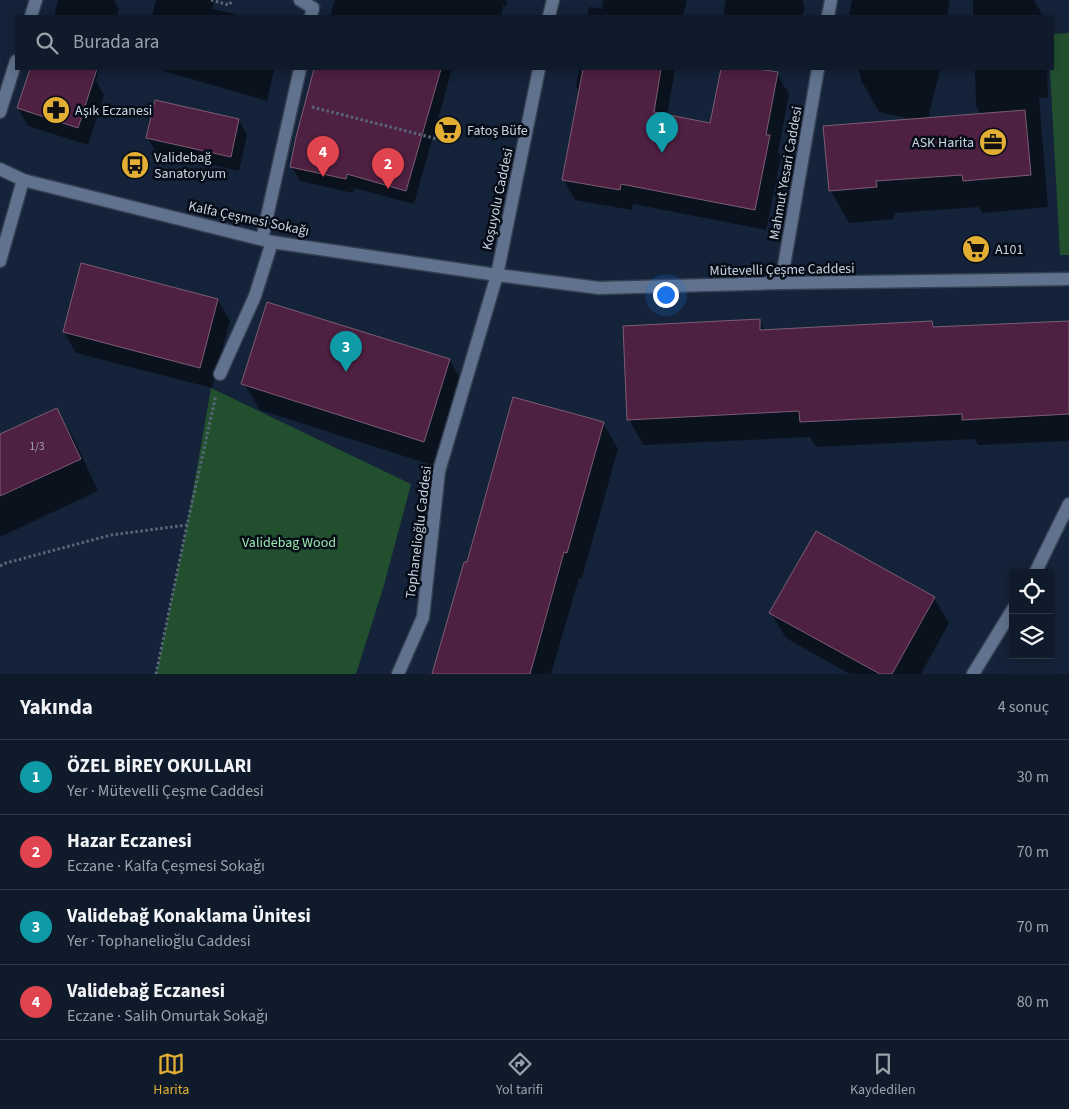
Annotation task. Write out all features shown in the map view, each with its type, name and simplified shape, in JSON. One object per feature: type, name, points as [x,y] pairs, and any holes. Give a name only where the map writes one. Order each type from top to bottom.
[{"type":"street","points":[[31,15],[36,0]]},
{"type":"street","points":[[300,0],[313,8],[311,15]]},
{"type":"street","points":[[550,15],[553,0]]},
{"type":"street","points":[[828,15],[831,0]]},
{"type":"street","points":[[0,112],[15,64]]},
{"type":"street","points":[[220,374],[255,296],[300,70]]},
{"type":"street","name":"Koşuyolu Caddesi","points":[[497,276],[539,70]]},
{"type":"street","name":"Mahmut Yesari Caddesi","points":[[781,283],[818,70]]},
{"type":"street","name":"Kalfa Çeşmesi Sokağı","points":[[0,169],[23,180],[267,240],[497,276]]},
{"type":"street","points":[[0,261],[23,180]]},
{"type":"street","name":"Mütevelli Çeşme Caddesi","points":[[497,276],[599,288],[781,283],[1069,279]]},
{"type":"street","name":"Tophanelioğlu Caddesi","points":[[398,674],[423,617],[438,471],[497,276]]},
{"type":"street","points":[[1037,569],[1069,504]]},
{"type":"street","points":[[973,674],[1010,614]]},
{"type":"path","points":[[211,0],[229,5],[233,0]]},
{"type":"path","points":[[292,102],[453,143]]},
{"type":"path","points":[[156,674],[220,374]]},
{"type":"path","points":[[0,566],[110,535],[187,525]]},
{"type":"green space","points":[[1069,33],[1069,255],[1060,255],[1050,70],[1054,70],[1054,34]]},
{"type":"green space","name":"Validebag Wood","points":[[211,388],[411,484],[384,585],[356,674],[156,674],[187,525]]},
{"type":"building","points":[[30,70],[97,70],[78,128],[17,108]]},
{"type":"building","points":[[314,70],[441,70],[406,191],[347,174],[346,179],[290,167]]},
{"type":"building","points":[[583,70],[661,70],[654,112],[710,123],[721,70],[765,70],[778,72],[766,135],[770,135],[755,210],[621,184],[620,190],[562,180]]},
{"type":"building","points":[[155,100],[239,119],[231,157],[146,138]]},
{"type":"building","points":[[1025,110],[1031,175],[963,181],[962,175],[876,181],[877,187],[829,191],[823,126]]},
{"type":"building","points":[[81,263],[218,299],[200,368],[63,332]]},
{"type":"building","points":[[267,302],[450,359],[424,442],[241,384]]},
{"type":"building","points":[[760,319],[760,330],[932,321],[933,327],[1069,321],[1069,414],[962,420],[962,414],[800,422],[799,411],[627,420],[623,326]]},
{"type":"building","points":[[513,397],[604,422],[567,553],[564,552],[530,674],[432,674],[464,562],[467,562]]},
{"type":"building","points":[[57,408],[81,459],[0,496],[0,434]]},
{"type":"building","points":[[816,531],[935,597],[892,674],[880,674],[769,613]]},
{"type":"place","name":"Aşık Eczanesi","points":[[56,110]]},
{"type":"place","name":"Fatoş Büfe","points":[[448,130]]},
{"type":"place","name":"ASK Harita","points":[[993,142]]},
{"type":"place","name":"ÖZEL BİREY OKULLARI","points":[[662,153]]},
{"type":"place","name":"Validebağ Sanatoryum","points":[[135,165]]},
{"type":"place","name":"Validebağ Eczanesi","points":[[323,177]]},
{"type":"place","name":"Hazar Eczanesi","points":[[388,189]]},
{"type":"place","name":"A101","points":[[976,249]]},
{"type":"place","name":"Validebağ Konaklama Ünitesi","points":[[346,372]]}]
